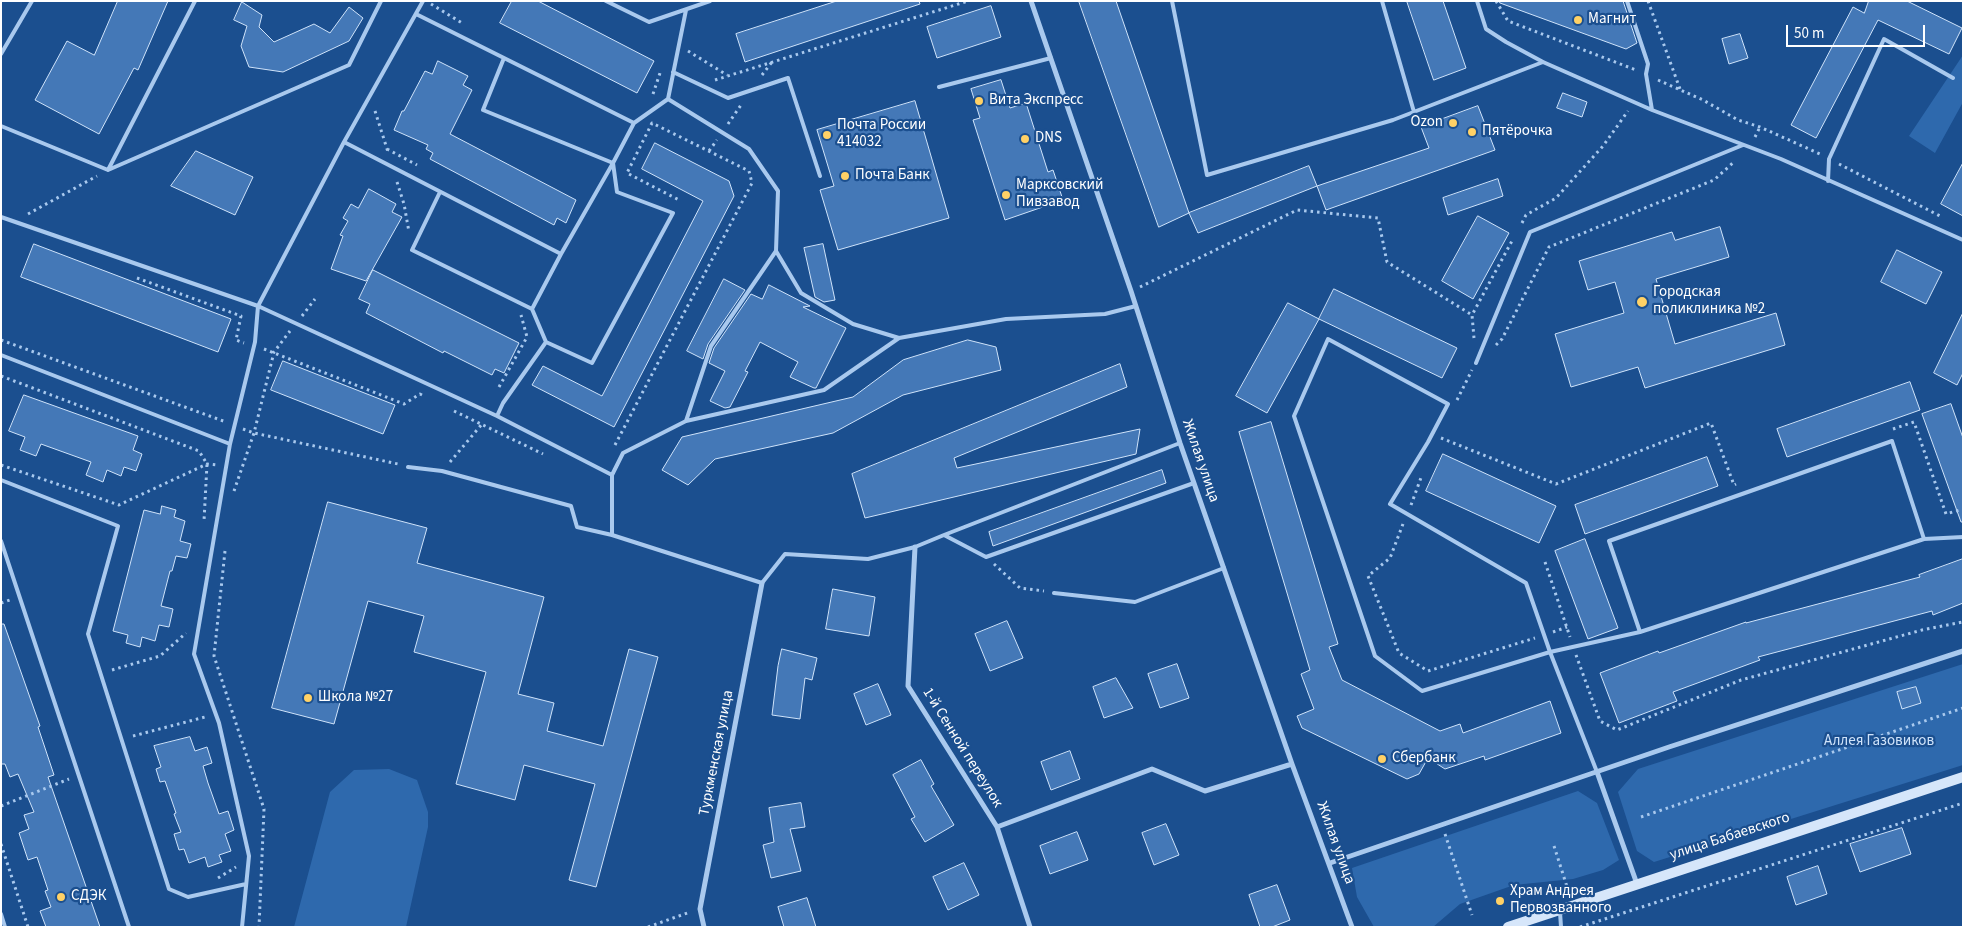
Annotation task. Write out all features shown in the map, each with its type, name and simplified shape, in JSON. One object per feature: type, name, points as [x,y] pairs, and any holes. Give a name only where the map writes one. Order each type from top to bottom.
[{"type":"main road","name":"улица Бабаевского","points":[[1508,927],[1963,777]]},
{"type":"street","name":"Жилая улица","points":[[1032,1],[1132,291],[1180,443],[1292,764],[1352,927]]},
{"type":"street","name":"1-й Сенной переулок","points":[[915,547],[908,686],[997,827],[1030,927]]},
{"type":"street","name":"Туркменская улица","points":[[704,927],[700,909],[762,583]]},
{"type":"street","points":[[1330,864],[1597,772],[1963,650]]},
{"type":"street","points":[[997,827],[1152,769],[1205,791],[1292,764]]},
{"type":"street","points":[[1597,772],[1638,884]]},
{"type":"lane","points":[[1,54],[32,1]]},
{"type":"lane","points":[[108,170],[195,1]]},
{"type":"lane","points":[[1,126],[108,170],[349,65],[381,1]]},
{"type":"lane","points":[[242,927],[250,856],[219,723],[194,654],[230,444],[254,346],[258,306],[344,142],[423,1]]},
{"type":"lane","points":[[606,1],[649,22],[710,1]]},
{"type":"lane","points":[[1172,1],[1207,175],[1393,120],[1543,62]]},
{"type":"lane","points":[[1382,1],[1414,112]]},
{"type":"lane","points":[[1477,1],[1486,29],[1543,62],[1652,110],[1781,159],[1963,240]]},
{"type":"lane","points":[[1627,1],[1648,64],[1646,74],[1652,110]]},
{"type":"lane","points":[[532,309],[560,254],[634,123],[668,99],[686,10]]},
{"type":"lane","points":[[416,14],[634,123]]},
{"type":"lane","points":[[1828,181],[1828,159],[1884,38],[1953,78]]},
{"type":"lane","points":[[504,58],[483,110],[613,163]]},
{"type":"lane","points":[[939,87],[1051,58]]},
{"type":"lane","points":[[673,72],[728,98],[788,78],[820,176]]},
{"type":"lane","points":[[668,99],[749,149],[778,190],[776,251],[711,346],[686,422]]},
{"type":"lane","points":[[344,142],[560,254]]},
{"type":"lane","points":[[1476,363],[1530,232],[1743,145]]},
{"type":"lane","points":[[440,192],[412,250],[532,309],[546,342],[592,363],[674,213],[618,192],[613,163]]},
{"type":"lane","points":[[1,217],[258,306],[497,416],[612,475]]},
{"type":"lane","points":[[776,251],[801,293],[853,324],[899,338]]},
{"type":"lane","points":[[612,535],[612,475],[624,453],[686,422],[824,390],[899,338],[1006,319],[1105,314],[1136,306]]},
{"type":"lane","points":[[1597,772],[1550,652],[1526,583],[1390,504],[1448,404],[1328,339],[1294,416],[1375,656],[1422,691],[1550,652],[1640,632],[1924,538],[1963,537]]},
{"type":"lane","points":[[497,416],[503,403],[546,342]]},
{"type":"lane","points":[[1,355],[230,444]]},
{"type":"lane","points":[[1640,632],[1608,541],[1892,441],[1924,538]]},
{"type":"lane","points":[[408,467],[442,471],[571,506],[577,526],[612,535],[762,583],[785,554],[868,558],[915,547],[1180,443]]},
{"type":"lane","points":[[1,480],[118,526],[88,634],[169,889],[188,897],[246,884]]},
{"type":"lane","points":[[944,535],[986,557],[1194,483]]},
{"type":"lane","points":[[1,541],[129,927]]},
{"type":"lane","points":[[1054,593],[1136,602],[1224,568]]},
{"type":"lane","points":[[1560,910],[1561,927]]},
{"type":"lane","points":[[1,914],[5,927]]},
{"type":"path","points":[[702,86],[728,75],[968,1]]},
{"type":"path","points":[[1496,1],[1508,21],[1617,61],[1680,90],[1648,1]]},
{"type":"path","points":[[679,45],[728,75]]},
{"type":"path","points":[[613,448],[752,183],[748,171],[652,123],[627,173],[679,200]]},
{"type":"path","points":[[1495,346],[1502,339],[1549,247],[1714,180],[1750,148],[1760,127]]},
{"type":"path","points":[[15,222],[108,170]]},
{"type":"path","points":[[1132,291],[1297,210],[1378,218],[1387,262],[1472,315]]},
{"type":"path","points":[[131,276],[241,316],[236,340],[274,352],[404,404],[420,394],[429,398]]},
{"type":"path","points":[[1,340],[254,433],[408,467]]},
{"type":"path","points":[[233,494],[254,433],[274,352]]},
{"type":"path","points":[[1,376],[199,451],[207,464],[204,522]]},
{"type":"path","points":[[446,407],[551,458]]},
{"type":"path","points":[[1887,432],[1914,422],[1946,514],[1963,509]]},
{"type":"path","points":[[1437,436],[1556,484],[1711,423],[1734,485],[1742,482]]},
{"type":"path","points":[[442,471],[482,424]]},
{"type":"path","points":[[1,465],[119,505],[207,464]]},
{"type":"path","points":[[1424,471],[1390,558],[1368,576],[1399,653],[1428,671],[1567,628]]},
{"type":"path","points":[[226,542],[214,656],[264,809],[259,927]]},
{"type":"path","points":[[986,557],[1020,588],[1054,593]]},
{"type":"path","points":[[1545,562],[1573,647],[1600,720],[1617,730],[1741,680],[1922,630],[1963,622]]},
{"type":"path","points":[[115,678],[112,669],[160,656],[186,634],[188,625]]},
{"type":"path","points":[[1640,817],[1963,708]]},
{"type":"path","points":[[136,745],[133,736],[205,717],[208,726]]},
{"type":"path","points":[[1,806],[79,776]]},
{"type":"path","points":[[1554,846],[1580,927],[1963,803]]},
{"type":"path","points":[[1443,826],[1472,915]]},
{"type":"path","points":[[1,844],[28,927]]},
{"type":"path","points":[[214,880],[236,868],[238,859]]},
{"type":"path","points":[[648,927],[700,909]]},
{"type":"green space","points":[[1963,55],[1963,102],[1935,153],[1909,136]]},
{"type":"green space","name":"Аллея Газовиков","points":[[1963,664],[1963,765],[1654,862],[1637,851],[1618,792],[1638,769]]},
{"type":"green space","points":[[389,769],[417,780],[428,812],[428,827],[406,927],[294,927],[330,792],[354,770]]},
{"type":"green space","points":[[1578,791],[1597,803],[1619,860],[1603,870],[1573,879],[1514,885],[1460,904],[1433,927],[1374,927],[1357,897],[1352,868]]},
{"type":"building","points":[[118,1],[168,1],[138,70],[134,68],[99,134],[35,100],[67,41],[94,55]]},
{"type":"building","points":[[512,1],[538,1],[654,61],[637,93],[500,23]]},
{"type":"building","points":[[837,1],[919,1],[920,4],[745,62],[736,34]]},
{"type":"building","points":[[1079,1],[1116,1],[1189,213],[1159,227]]},
{"type":"building","points":[[1407,1],[1443,1],[1466,68],[1434,80]]},
{"type":"building","points":[[1500,1],[1623,1],[1637,43],[1626,49],[1500,3]]},
{"type":"building","points":[[1869,1],[1907,1],[1962,28],[1949,54],[1878,20],[1816,138],[1791,125],[1853,7],[1864,13]]},
{"type":"building","points":[[242,2],[262,15],[259,27],[274,42],[314,24],[330,33],[349,7],[363,18],[349,41],[283,72],[249,67],[241,46],[247,26],[234,20]]},
{"type":"building","points":[[991,6],[1001,37],[937,58],[927,27]]},
{"type":"building","points":[[1740,34],[1748,58],[1729,64],[1722,39]]},
{"type":"building","points":[[438,61],[468,76],[463,85],[472,90],[450,134],[576,200],[566,223],[557,218],[554,225],[430,159],[433,153],[426,149],[428,145],[394,130],[402,111],[404,111],[425,71],[432,74]]},
{"type":"building","points":[[1001,80],[1010,108],[1026,103],[1048,172],[1053,170],[1063,200],[1005,220],[973,120],[980,118],[971,89]]},
{"type":"building","points":[[1563,93],[1587,102],[1582,117],[1557,108]]},
{"type":"building","points":[[915,101],[949,218],[838,250],[820,190],[834,186],[817,130]]},
{"type":"building","points":[[1478,106],[1495,150],[1326,210],[1317,186],[1429,148],[1421,127]]},
{"type":"building","points":[[655,143],[729,181],[734,196],[614,427],[532,385],[543,366],[602,396],[703,201],[642,169]]},
{"type":"building","points":[[196,151],[253,177],[235,215],[171,186]]},
{"type":"building","points":[[1963,163],[1963,216],[1941,204]]},
{"type":"building","points":[[1309,166],[1317,186],[1198,233],[1189,213]]},
{"type":"building","points":[[1498,179],[1503,196],[1448,215],[1443,198]]},
{"type":"building","points":[[369,189],[396,204],[392,212],[402,217],[366,281],[331,269],[343,236],[340,235],[348,221],[343,218],[351,204],[358,208]]},
{"type":"building","points":[[1478,216],[1509,233],[1473,299],[1442,281]]},
{"type":"building","name":"Городская поликлиника №2","points":[[1720,227],[1729,257],[1656,279],[1675,344],[1776,313],[1785,345],[1645,388],[1638,367],[1571,387],[1555,334],[1624,313],[1615,282],[1588,290],[1579,261],[1672,232],[1675,240]]},
{"type":"building","points":[[34,244],[231,319],[218,352],[21,277]]},
{"type":"building","points":[[823,244],[835,300],[824,302],[815,297],[804,248]]},
{"type":"building","points":[[1897,250],[1942,272],[1926,304],[1881,282]]},
{"type":"building","points":[[373,270],[519,343],[504,373],[495,369],[492,375],[444,351],[443,353],[366,313],[370,304],[359,299]]},
{"type":"building","points":[[724,279],[745,290],[708,344],[703,359],[687,351]]},
{"type":"building","points":[[769,285],[810,306],[803,307],[846,328],[816,388],[790,377],[798,362],[760,342],[745,371],[748,372],[730,407],[725,408],[710,401],[725,371],[709,363],[714,348],[751,294],[762,299]]},
{"type":"building","points":[[1334,289],[1457,348],[1442,378],[1319,319]]},
{"type":"building","points":[[1288,303],[1319,319],[1267,413],[1236,396]]},
{"type":"building","points":[[1963,313],[1963,373],[1957,385],[1934,373]]},
{"type":"building","points":[[968,340],[996,347],[1001,370],[903,395],[833,433],[715,459],[688,485],[662,470],[682,437],[853,397],[903,360]]},
{"type":"building","points":[[283,361],[395,405],[383,434],[271,390]]},
{"type":"building","points":[[1120,364],[1127,387],[954,458],[957,468],[1140,429],[1136,454],[865,518],[852,474]]},
{"type":"building","points":[[1910,382],[1920,410],[1787,457],[1777,429]]},
{"type":"building","points":[[24,395],[138,436],[133,450],[142,454],[136,471],[124,467],[121,476],[107,470],[103,482],[86,475],[91,462],[41,444],[36,456],[20,450],[25,437],[9,431]]},
{"type":"building","points":[[1951,404],[1963,438],[1963,522],[1961,522],[1922,414]]},
{"type":"building","points":[[1271,422],[1338,644],[1329,647],[1342,680],[1440,731],[1460,724],[1463,733],[1550,701],[1561,733],[1485,760],[1484,756],[1445,769],[1428,758],[1419,774],[1407,779],[1302,728],[1297,716],[1314,709],[1301,674],[1310,670],[1239,432]]},
{"type":"building","points":[[1443,454],[1556,506],[1539,543],[1426,491]]},
{"type":"building","points":[[1707,457],[1718,486],[1585,534],[1575,505]]},
{"type":"building","points":[[1162,470],[1166,483],[993,546],[989,532]]},
{"type":"building","name":"Школа №27","points":[[328,502],[427,528],[417,563],[544,597],[518,694],[554,703],[547,731],[603,746],[629,649],[658,657],[596,887],[569,880],[595,784],[524,765],[515,800],[456,784],[486,672],[414,652],[424,616],[368,601],[334,724],[272,708]]},
{"type":"building","points":[[162,506],[176,510],[174,517],[185,521],[180,541],[191,544],[187,558],[176,556],[172,571],[170,571],[161,606],[173,609],[169,627],[159,625],[155,641],[142,637],[140,647],[126,643],[128,635],[113,631],[144,510],[160,514]]},
{"type":"building","points":[[1585,539],[1618,628],[1588,639],[1555,551]]},
{"type":"building","points":[[1963,559],[1963,603],[1933,615],[1932,611],[1758,657],[1760,660],[1673,692],[1677,701],[1619,723],[1600,673],[1658,651],[1659,653],[1746,622],[1920,577],[1919,575]]},
{"type":"building","points":[[833,589],[875,597],[869,636],[826,629]]},
{"type":"building","points":[[1007,621],[1023,658],[990,671],[975,634]]},
{"type":"building","points":[[1,624],[4,624],[40,726],[38,727],[54,775],[48,777],[100,927],[46,927],[40,911],[51,907],[45,891],[48,890],[37,857],[28,860],[19,833],[29,829],[24,815],[34,812],[18,774],[10,777],[5,764],[1,764]]},
{"type":"building","points":[[782,649],[817,658],[812,680],[805,678],[800,719],[772,715]]},
{"type":"building","points":[[1177,664],[1189,698],[1160,708],[1148,674]]},
{"type":"building","points":[[1116,678],[1133,708],[1104,718],[1093,687]]},
{"type":"building","points":[[878,684],[891,715],[866,725],[854,694]]},
{"type":"building","points":[[1916,687],[1921,703],[1902,709],[1897,692]]},
{"type":"building","points":[[190,737],[195,751],[207,747],[212,763],[203,766],[208,783],[219,814],[228,811],[234,830],[225,834],[231,851],[219,855],[222,862],[208,867],[205,857],[189,863],[184,849],[179,850],[174,834],[181,832],[174,814],[176,813],[165,781],[160,782],[156,769],[161,767],[154,746]]},
{"type":"building","points":[[1070,751],[1080,779],[1051,790],[1041,762]]},
{"type":"building","points":[[921,760],[934,784],[931,786],[954,825],[925,842],[911,819],[915,817],[893,775]]},
{"type":"building","points":[[801,803],[805,827],[790,829],[801,871],[771,878],[763,845],[774,842],[769,808]]},
{"type":"building","points":[[1166,824],[1179,855],[1154,865],[1142,833]]},
{"type":"building","points":[[1902,828],[1911,854],[1860,872],[1850,844]]},
{"type":"building","points":[[1077,832],[1088,860],[1050,874],[1040,846]]},
{"type":"building","points":[[964,863],[979,895],[948,910],[933,877]]},
{"type":"building","points":[[1818,866],[1827,894],[1796,905],[1787,877]]},
{"type":"building","points":[[1277,885],[1290,920],[1272,927],[1260,927],[1249,895]]},
{"type":"building","points":[[807,898],[816,927],[784,927],[778,907]]},
{"type":"place","name":"Магнит","points":[[1578,20]]},
{"type":"place","name":"Вита Экспресс","points":[[979,101]]},
{"type":"place","name":"Ozon","points":[[1453,123]]},
{"type":"place","name":"Пятёрочка","points":[[1472,132]]},
{"type":"place","name":"Почта России 414032","points":[[827,135]]},
{"type":"place","name":"DNS","points":[[1025,139]]},
{"type":"place","name":"Почта Банк","points":[[845,176]]},
{"type":"place","name":"Марксовский Пивзавод","points":[[1006,195]]},
{"type":"place","name":"Городская поликлиника №2","points":[[1642,302]]},
{"type":"place","name":"Школа №27","points":[[308,698]]},
{"type":"place","name":"Сбербанк","points":[[1382,759]]},
{"type":"place","name":"СДЭК","points":[[61,897]]},
{"type":"place","name":"Храм Андрея Первозванного","points":[[1500,901]]}]
